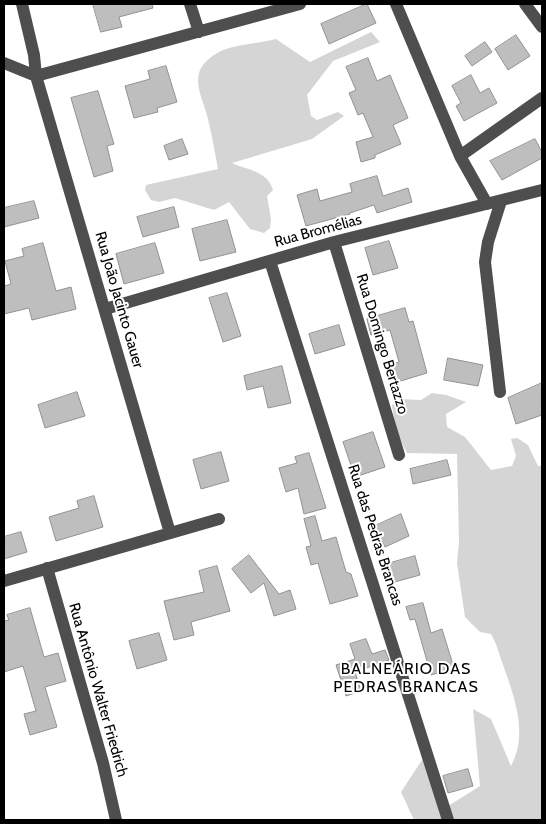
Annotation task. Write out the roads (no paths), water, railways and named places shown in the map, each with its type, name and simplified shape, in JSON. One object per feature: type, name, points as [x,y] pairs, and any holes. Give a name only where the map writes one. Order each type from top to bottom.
[{"type":"street","name":"Rua João Jacinto Gauer","points":[[22,4],[34,55],[36,76],[170,533]]},
{"type":"street","points":[[190,4],[199,32]]},
{"type":"street","points":[[4,63],[36,76],[300,4]]},
{"type":"street","points":[[396,4],[460,156],[487,204]]},
{"type":"street","points":[[525,4],[542,27]]},
{"type":"street","points":[[460,156],[542,98]]},
{"type":"street","name":"Rua Bromélias","points":[[105,309],[334,242],[542,190]]},
{"type":"street","points":[[500,392],[485,262],[488,242],[501,200]]},
{"type":"street","name":"Rua Domingo Bertazzo","points":[[334,242],[400,455]]},
{"type":"street","name":"Rua das Pedras Brancas","points":[[270,261],[448,820]]},
{"type":"street","points":[[4,581],[219,518]]},
{"type":"street","name":"Rua Antônio Walter Friedrich","points":[[47,568],[104,763],[116,820]]},
{"type":"district","name":"BALNEÁRIO DAS PEDRAS BRANCAS","points":[[406,678]]}]
